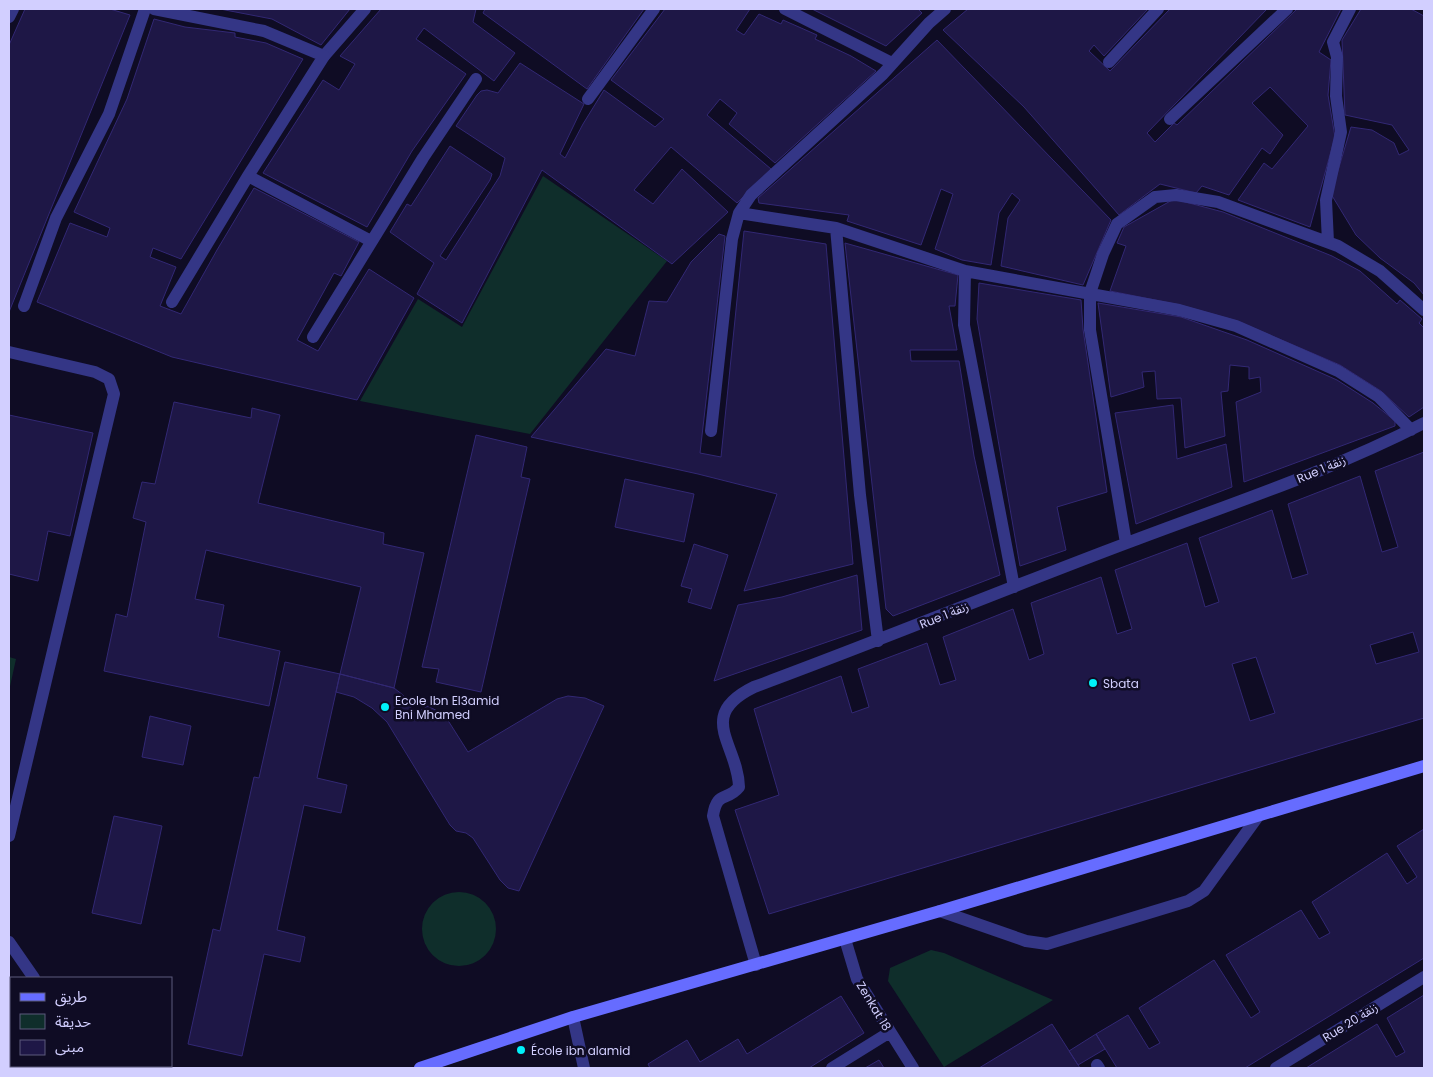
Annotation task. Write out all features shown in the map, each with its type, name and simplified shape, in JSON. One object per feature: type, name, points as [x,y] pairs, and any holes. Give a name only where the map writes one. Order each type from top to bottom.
[{"type":"street","points":[[9,17],[13,9]]},
{"type":"street","points":[[24,306],[56,218],[109,114],[144,9]]},
{"type":"street","points":[[154,9],[264,31],[324,56]]},
{"type":"street","points":[[172,302],[248,176],[324,56],[364,9]]},
{"type":"street","points":[[588,98],[654,9]]},
{"type":"street","points":[[785,9],[892,63]]},
{"type":"street","points":[[711,431],[732,239],[740,212],[751,195],[883,74],[929,23],[945,9]]},
{"type":"street","points":[[1109,62],[1158,9]]},
{"type":"street","points":[[1170,119],[1287,9]]},
{"type":"street","points":[[1328,242],[1326,200],[1342,132],[1336,96],[1337,56],[1333,42],[1350,9]]},
{"type":"street","points":[[312,337],[423,158],[476,79]]},
{"type":"street","points":[[248,176],[371,241]]},
{"type":"street","points":[[1126,543],[1090,330],[1090,293],[1103,254],[1117,224],[1155,197],[1176,195],[1218,202],[1338,246],[1380,271],[1424,310]]},
{"type":"street","points":[[740,212],[836,228],[965,271],[1179,310],[1236,326],[1338,371],[1379,397],[1411,430]]},
{"type":"street","points":[[836,228],[860,495],[878,641]]},
{"type":"street","points":[[965,271],[964,325],[1014,587]]},
{"type":"street","points":[[9,352],[95,372],[109,379],[114,394],[9,836]]},
{"type":"street","name":"Rue 1 زنقة","points":[[756,965],[713,816],[714,806],[719,799],[735,792],[739,787],[737,770],[722,731],[723,717],[729,705],[739,694],[1126,543],[1276,487],[1424,423]]},
{"type":"street","points":[[420,1068],[573,1016],[940,912],[1424,766]]},
{"type":"street","points":[[940,912],[1026,941],[1047,944],[1188,901],[1204,891],[1259,815]]},
{"type":"street","name":"Zenkat 18","points":[[844,939],[858,979],[913,1068]]},
{"type":"street","points":[[9,942],[33,977]]},
{"type":"street","name":"Rue 20 زنقة","points":[[1276,1068],[1424,977]]},
{"type":"street","points":[[573,1016],[584,1068]]},
{"type":"street","points":[[832,1068],[890,1032]]},
{"type":"green space","points":[[543,176],[667,261],[530,434],[360,401],[418,299],[462,327]]},
{"type":"green space","points":[[9,657],[16,659],[9,691]]},
{"type":"green space","points":[[452,892],[466,892],[480,898],[490,908],[496,922],[496,936],[490,950],[480,960],[466,966],[452,966],[438,960],[428,950],[422,936],[422,922],[428,908],[438,898]]},
{"type":"green space","points":[[931,950],[944,953],[1053,1000],[944,1067],[888,981],[890,968]]},
{"type":"green space","points":[[9,995],[10,1067],[37,1068],[9,1068]]},
{"type":"building","points":[[25,9],[110,9],[130,15],[9,312],[9,45]]},
{"type":"building","points":[[220,9],[350,9],[321,45],[272,19]]},
{"type":"building","points":[[381,9],[476,9],[473,22],[515,53],[494,81],[424,28],[416,39],[466,74],[412,151],[367,227],[263,173],[323,80],[339,90],[355,64],[340,56]]},
{"type":"building","points":[[485,9],[644,9],[587,89],[483,13]]},
{"type":"building","points":[[665,9],[750,9],[736,30],[744,35],[759,14],[781,24],[783,20],[817,35],[815,39],[851,56],[876,71],[775,163],[729,124],[737,113],[720,99],[707,115],[771,169],[737,203],[671,147],[634,190],[653,204],[682,169],[728,212],[672,264],[542,170],[462,323],[417,294],[434,263],[390,232],[407,204],[411,206],[450,146],[492,174],[490,180],[440,256],[446,260],[500,176],[505,158],[456,126],[477,95],[481,91],[487,90],[498,93],[520,63],[584,104],[560,154],[565,158],[604,90],[655,127],[664,119],[611,80]]},
{"type":"building","points":[[812,9],[918,9],[922,13],[886,46]]},
{"type":"building","points":[[968,9],[1148,9],[1104,56],[1094,45],[1089,51],[1110,71],[1170,9],[1267,9],[1147,133],[1155,142],[1174,123],[1177,125],[1297,9],[1341,9],[1319,52],[1331,60],[1328,95],[1335,137],[1310,227],[1238,200],[1264,163],[1272,169],[1308,126],[1270,87],[1252,103],[1283,135],[1270,154],[1262,148],[1229,195],[1202,186],[1196,193],[1160,184],[1119,215],[1024,107],[943,30]]},
{"type":"building","points":[[1361,9],[1411,9],[1424,16],[1424,295],[1414,283],[1380,258],[1356,235],[1331,194],[1351,127],[1372,130],[1394,143],[1399,155],[1409,150],[1392,125],[1345,115],[1342,40]]},
{"type":"building","points":[[154,19],[185,27],[235,33],[235,37],[266,43],[303,59],[181,259],[153,248],[150,257],[176,267],[160,306],[181,314],[254,188],[359,242],[341,276],[334,273],[297,340],[318,351],[369,269],[414,298],[357,400],[172,357],[37,302],[70,223],[107,237],[110,228],[74,212],[127,99]]},
{"type":"building","points":[[937,40],[1111,220],[1083,285],[1001,266],[1008,218],[1020,200],[1012,193],[999,213],[991,265],[962,260],[935,249],[953,194],[941,189],[921,245],[847,221],[849,215],[759,203],[758,198]]},
{"type":"building","points":[[1174,199],[1223,212],[1332,256],[1360,271],[1397,304],[1400,300],[1422,319],[1419,323],[1424,328],[1424,407],[1409,417],[1381,391],[1340,365],[1237,321],[1180,305],[1110,291],[1126,246],[1117,243],[1124,227]]},
{"type":"building","points":[[744,231],[826,244],[853,564],[744,591],[777,494],[698,474],[531,437],[606,349],[635,356],[649,301],[667,302],[691,262],[719,234],[725,236],[700,453],[721,457]]},
{"type":"building","points":[[845,243],[958,275],[955,306],[949,306],[957,350],[910,350],[911,361],[959,361],[974,456],[1000,575],[893,616],[886,609]]},
{"type":"building","points":[[979,283],[1081,300],[1083,329],[1107,492],[1057,507],[1066,550],[1020,566],[977,319]]},
{"type":"building","points":[[1098,303],[1181,317],[1247,340],[1337,380],[1373,403],[1395,421],[1395,426],[1244,482],[1236,402],[1261,392],[1260,377],[1249,379],[1249,367],[1230,365],[1228,391],[1221,392],[1225,436],[1185,448],[1181,398],[1157,399],[1155,371],[1142,372],[1144,387],[1111,397]]},
{"type":"building","points":[[174,402],[251,418],[252,408],[280,415],[258,503],[384,533],[383,544],[424,553],[394,688],[340,674],[361,587],[206,550],[195,599],[224,605],[218,637],[280,651],[269,706],[104,671],[116,614],[127,617],[146,522],[133,518],[142,482],[155,484]]},
{"type":"building","points":[[1173,405],[1177,459],[1226,444],[1232,487],[1136,524],[1115,413]]},
{"type":"building","points":[[9,415],[93,433],[70,536],[48,531],[38,581],[9,574]]},
{"type":"building","points":[[476,435],[527,447],[521,477],[530,479],[481,692],[436,682],[439,669],[422,667]]},
{"type":"building","name":"Sbata","points":[[1424,452],[1424,718],[769,914],[735,810],[779,795],[754,709],[841,676],[852,713],[869,707],[858,669],[927,643],[940,685],[956,680],[943,637],[1013,609],[1029,660],[1044,654],[1031,603],[1101,577],[1117,634],[1132,629],[1115,570],[1187,543],[1205,607],[1219,602],[1199,538],[1272,510],[1292,579],[1308,574],[1288,504],[1360,476],[1382,552],[1398,547],[1375,471]],"holes":[[[1413,632],[1419,652],[1376,664],[1370,645]],[[1256,657],[1275,713],[1250,721],[1232,664]]]},
{"type":"building","points":[[625,479],[694,494],[684,542],[615,527]]},
{"type":"building","points":[[694,544],[728,555],[711,609],[688,602],[692,589],[681,586]]},
{"type":"building","points":[[857,575],[862,630],[714,681],[738,605],[782,597]]},
{"type":"building","points":[[285,662],[340,674],[317,778],[347,785],[341,813],[304,805],[277,930],[305,937],[300,962],[264,954],[242,1056],[188,1044],[213,929],[220,931],[254,777],[259,778]]},
{"type":"building","points":[[340,674],[394,688],[403,695],[415,714],[428,706],[441,713],[468,752],[557,699],[568,696],[585,698],[604,706],[519,891],[508,888],[500,880],[473,838],[466,833],[456,831],[450,825],[387,722],[372,708],[354,697],[336,692]]},
{"type":"building","points":[[150,716],[191,726],[183,765],[142,757]]},
{"type":"building","points":[[114,816],[162,826],[141,924],[92,913]]},
{"type":"building","points":[[1424,829],[1424,958],[1245,1068],[1117,1068],[1096,1034],[1128,1015],[1149,1049],[1160,1043],[1139,1008],[1214,960],[1251,1018],[1260,1012],[1226,955],[1301,910],[1319,939],[1330,933],[1312,902],[1387,853],[1407,884],[1417,877],[1397,846]]},
{"type":"building","points":[[1424,995],[1424,1068],[1306,1068],[1377,1024],[1396,1057],[1405,1052],[1387,1018]]},
{"type":"building","points":[[841,996],[864,1033],[809,1068],[650,1068],[648,1064],[687,1040],[700,1062],[738,1039],[747,1054]]},
{"type":"building","points":[[1052,1024],[1080,1068],[979,1068]]},
{"type":"building","points":[[1096,1034],[1105,1049],[1078,1065],[1069,1051]]},
{"type":"building","points":[[879,1060],[884,1068],[865,1068]]},
{"type":"place","name":"Sbata","points":[[1093,683]]},
{"type":"place","name":"Ecole Ibn El3amid Bni Mhamed","points":[[385,707]]},
{"type":"place","name":"École ibn alamid","points":[[521,1050]]}]
